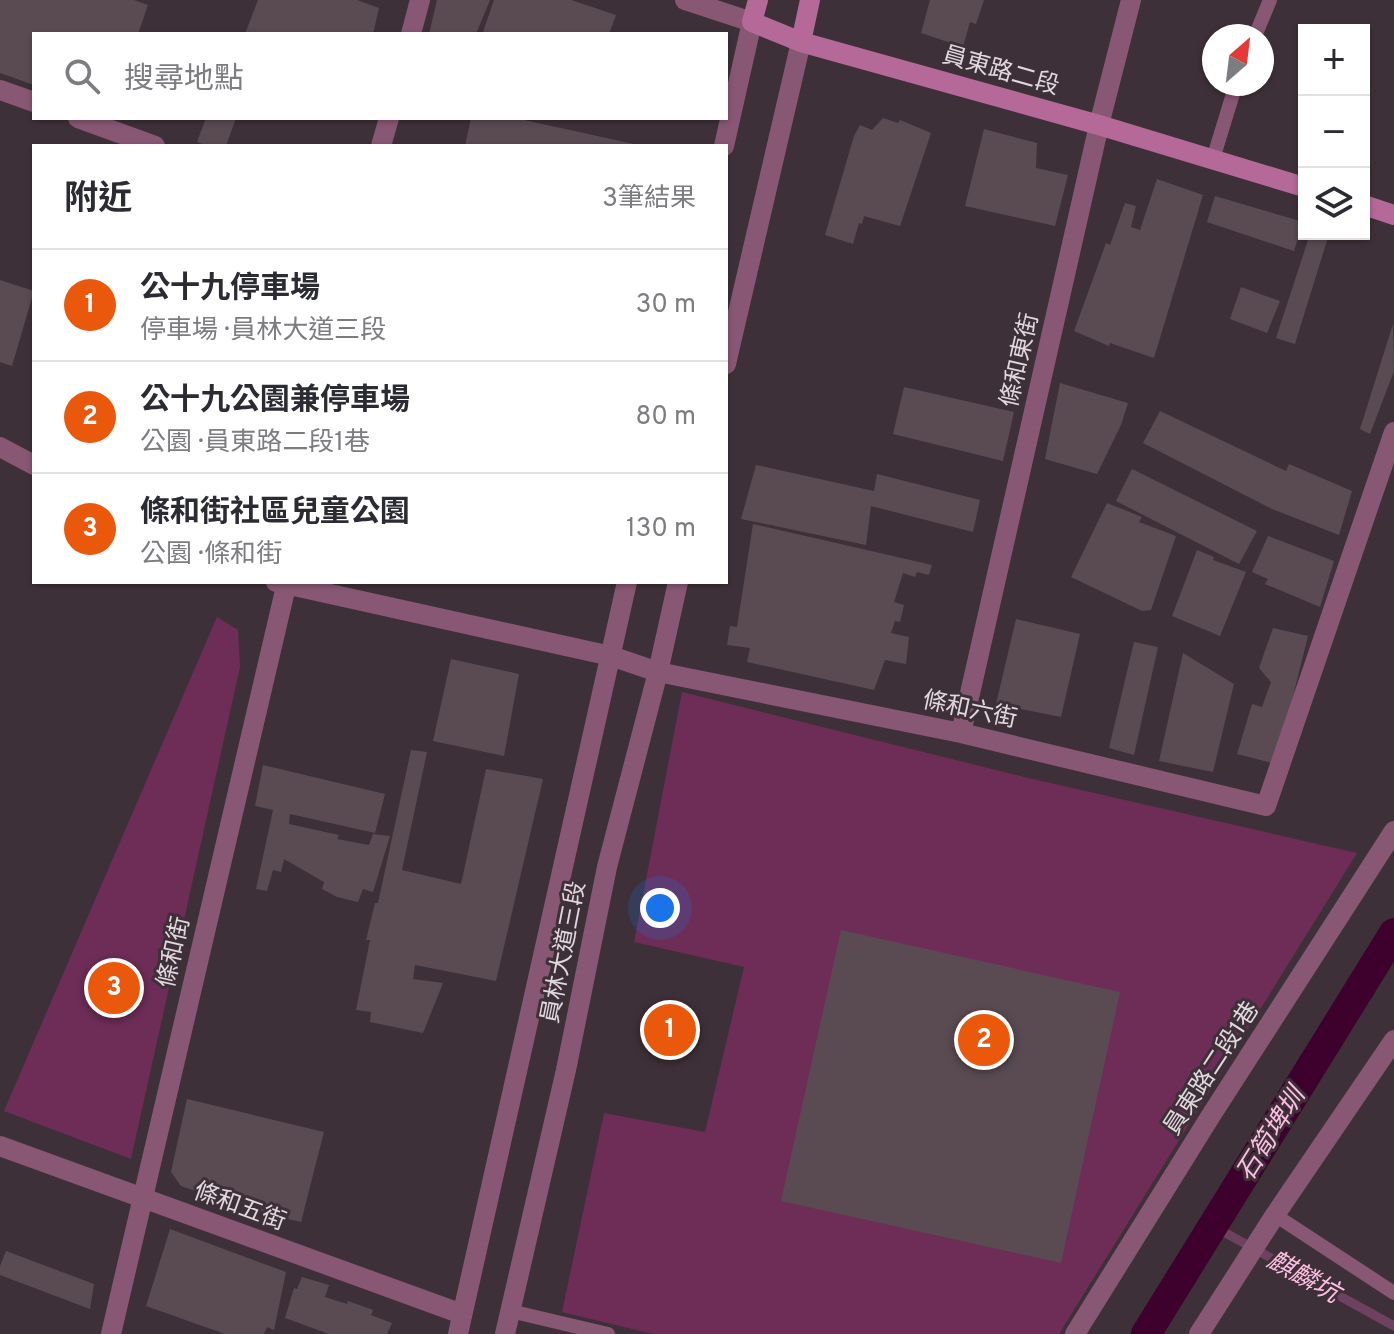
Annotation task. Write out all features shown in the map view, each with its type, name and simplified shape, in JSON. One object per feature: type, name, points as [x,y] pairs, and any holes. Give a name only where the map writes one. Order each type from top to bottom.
[{"type":"main road","points":[[752,22],[758,0]]},
{"type":"main road","points":[[801,42],[810,0]]},
{"type":"main road","name":"員東路二段","points":[[752,22],[801,42],[1099,125],[1298,185]]},
{"type":"main road","points":[[1370,207],[1394,215]]},
{"type":"street","points":[[412,32],[420,0]]},
{"type":"street","name":"員東路二段","points":[[685,0],[752,22]]},
{"type":"street","name":"條和東街","points":[[961,733],[1099,125],[1131,0]]},
{"type":"street","points":[[724,144],[752,22]]},
{"type":"street","points":[[728,355],[801,42]]},
{"type":"street","points":[[0,90],[32,101]]},
{"type":"street","points":[[84,120],[150,144]]},
{"type":"street","points":[[382,144],[388,120]]},
{"type":"street","name":"條和六街","points":[[287,584],[611,656],[658,672],[961,733],[1266,806],[1394,432]]},
{"type":"street","points":[[0,447],[32,464]]},
{"type":"street","name":"條和街","points":[[111,1334],[283,584]]},
{"type":"street","name":"員林大道三段","points":[[460,1324],[627,584]]},
{"type":"street","name":"員林大道三段","points":[[505,1334],[566,1070],[607,867],[678,584]]},
{"type":"street","name":"員東路二段1巷","points":[[1075,1334],[1394,831]]},
{"type":"street","points":[[1199,1334],[1275,1215],[1394,1040]]},
{"type":"street","name":"條和五街","points":[[0,1146],[460,1324]]},
{"type":"lane","points":[[1260,24],[1270,0]]},
{"type":"lane","points":[[1213,159],[1232,96]]},
{"type":"lane","points":[[1275,1215],[1394,1293]]},
{"type":"lane","points":[[510,1311],[608,1334]]},
{"type":"shaded area","points":[[217,617],[238,630],[240,667],[131,1159],[4,1111]]},
{"type":"shaded area","points":[[682,692],[1024,777],[1357,853],[1059,1334],[653,1334],[562,1312],[604,1113],[705,1132],[744,967],[634,942]]},
{"type":"building","points":[[0,0],[134,0],[148,5],[139,32],[32,32],[32,84],[0,73]]},
{"type":"building","points":[[258,0],[357,0],[379,8],[373,32],[246,32]]},
{"type":"building","points":[[437,0],[490,0],[477,32],[429,32]]},
{"type":"building","points":[[494,0],[571,0],[616,15],[610,32],[483,32]]},
{"type":"building","points":[[930,0],[984,0],[976,24],[970,22],[963,47],[921,33]]},
{"type":"building","points":[[883,118],[898,123],[900,120],[931,133],[900,226],[864,216],[853,244],[825,235],[854,136],[860,125],[872,130]]},
{"type":"building","points":[[205,120],[235,120],[227,144],[197,142]]},
{"type":"building","points":[[471,120],[524,120],[634,144],[465,144]]},
{"type":"building","points":[[984,129],[1037,143],[1036,168],[1068,175],[1055,226],[965,206]]},
{"type":"building","points":[[1157,179],[1203,195],[1154,358],[1110,343],[1109,346],[1074,331],[1106,243],[1110,245],[1125,203],[1136,206],[1131,227],[1140,230]]},
{"type":"building","points":[[1215,196],[1298,221],[1298,238],[1294,251],[1207,222]]},
{"type":"building","points":[[1308,240],[1327,240],[1295,344],[1276,338]]},
{"type":"building","points":[[0,280],[32,290],[32,298],[12,366],[0,362]]},
{"type":"building","points":[[1241,287],[1280,301],[1267,333],[1230,319]]},
{"type":"building","points":[[1393,324],[1394,371],[1370,434],[1360,429]]},
{"type":"building","points":[[1060,383],[1128,403],[1097,474],[1045,459]]},
{"type":"building","points":[[904,387],[1014,412],[1003,461],[893,434]]},
{"type":"building","points":[[1160,411],[1286,471],[1289,464],[1352,491],[1339,535],[1272,509],[1143,443]]},
{"type":"building","points":[[756,465],[874,491],[877,474],[980,500],[973,532],[871,506],[866,545],[741,519]]},
{"type":"building","points":[[1132,469],[1257,531],[1239,564],[1116,501]]},
{"type":"building","points":[[1107,503],[1142,517],[1139,522],[1176,536],[1151,610],[1142,611],[1071,577]]},
{"type":"building","points":[[753,524],[932,565],[929,575],[917,572],[915,577],[903,573],[894,602],[904,605],[900,622],[895,621],[891,633],[909,637],[906,664],[885,660],[874,690],[747,662],[750,648],[727,645],[730,626],[737,627]]},
{"type":"building","points":[[1268,536],[1334,561],[1320,607],[1265,584],[1268,579],[1252,572]]},
{"type":"building","points":[[1197,550],[1214,557],[1213,560],[1246,572],[1220,636],[1172,616]]},
{"type":"building","points":[[1016,619],[1080,634],[1061,717],[996,704]]},
{"type":"building","points":[[1273,628],[1308,636],[1276,764],[1237,754],[1252,704],[1262,707],[1271,682],[1259,668]]},
{"type":"building","points":[[1134,642],[1158,647],[1134,755],[1109,748]]},
{"type":"building","points":[[1183,653],[1234,684],[1213,772],[1159,761]]},
{"type":"building","points":[[451,659],[519,674],[504,756],[433,741]]},
{"type":"building","points":[[411,750],[427,752],[402,870],[461,884],[486,769],[543,779],[496,981],[415,965],[413,979],[443,983],[423,1033],[370,1022],[371,1012],[356,1010],[370,940],[366,940],[375,903],[378,903]]},
{"type":"building","points":[[263,765],[385,794],[375,833],[290,814],[289,824],[339,835],[337,839],[369,845],[373,834],[390,836],[373,892],[363,889],[358,902],[337,897],[322,889],[324,882],[284,859],[281,872],[273,870],[267,891],[256,889],[273,810],[255,806]]},
{"type":"building","points":[[841,930],[1120,992],[1061,1263],[781,1201]]},
{"type":"building","points":[[187,1099],[324,1132],[301,1222],[244,1209],[247,1200],[215,1198],[181,1186],[171,1172]]},
{"type":"building","points":[[170,1229],[286,1272],[274,1330],[267,1327],[264,1334],[225,1334],[146,1306]]},
{"type":"building","points":[[6,1251],[94,1284],[90,1309],[0,1275]]},
{"type":"building","points":[[302,1277],[329,1285],[325,1297],[373,1310],[371,1315],[392,1323],[387,1334],[329,1334],[285,1318],[294,1288],[297,1289]]},
{"type":"waterway","name":"石筍埤圳","points":[[1146,1334],[1394,933]]},
{"type":"waterway","name":"麒麟坑","points":[[1213,1226],[1394,1326]]},
{"type":"place","name":"條和街社區兒童公園","points":[[114,988]]},
{"type":"place","name":"公十九停車場","points":[[670,1030]]},
{"type":"place","name":"公十九公園兼停車場","points":[[984,1040]]}]
